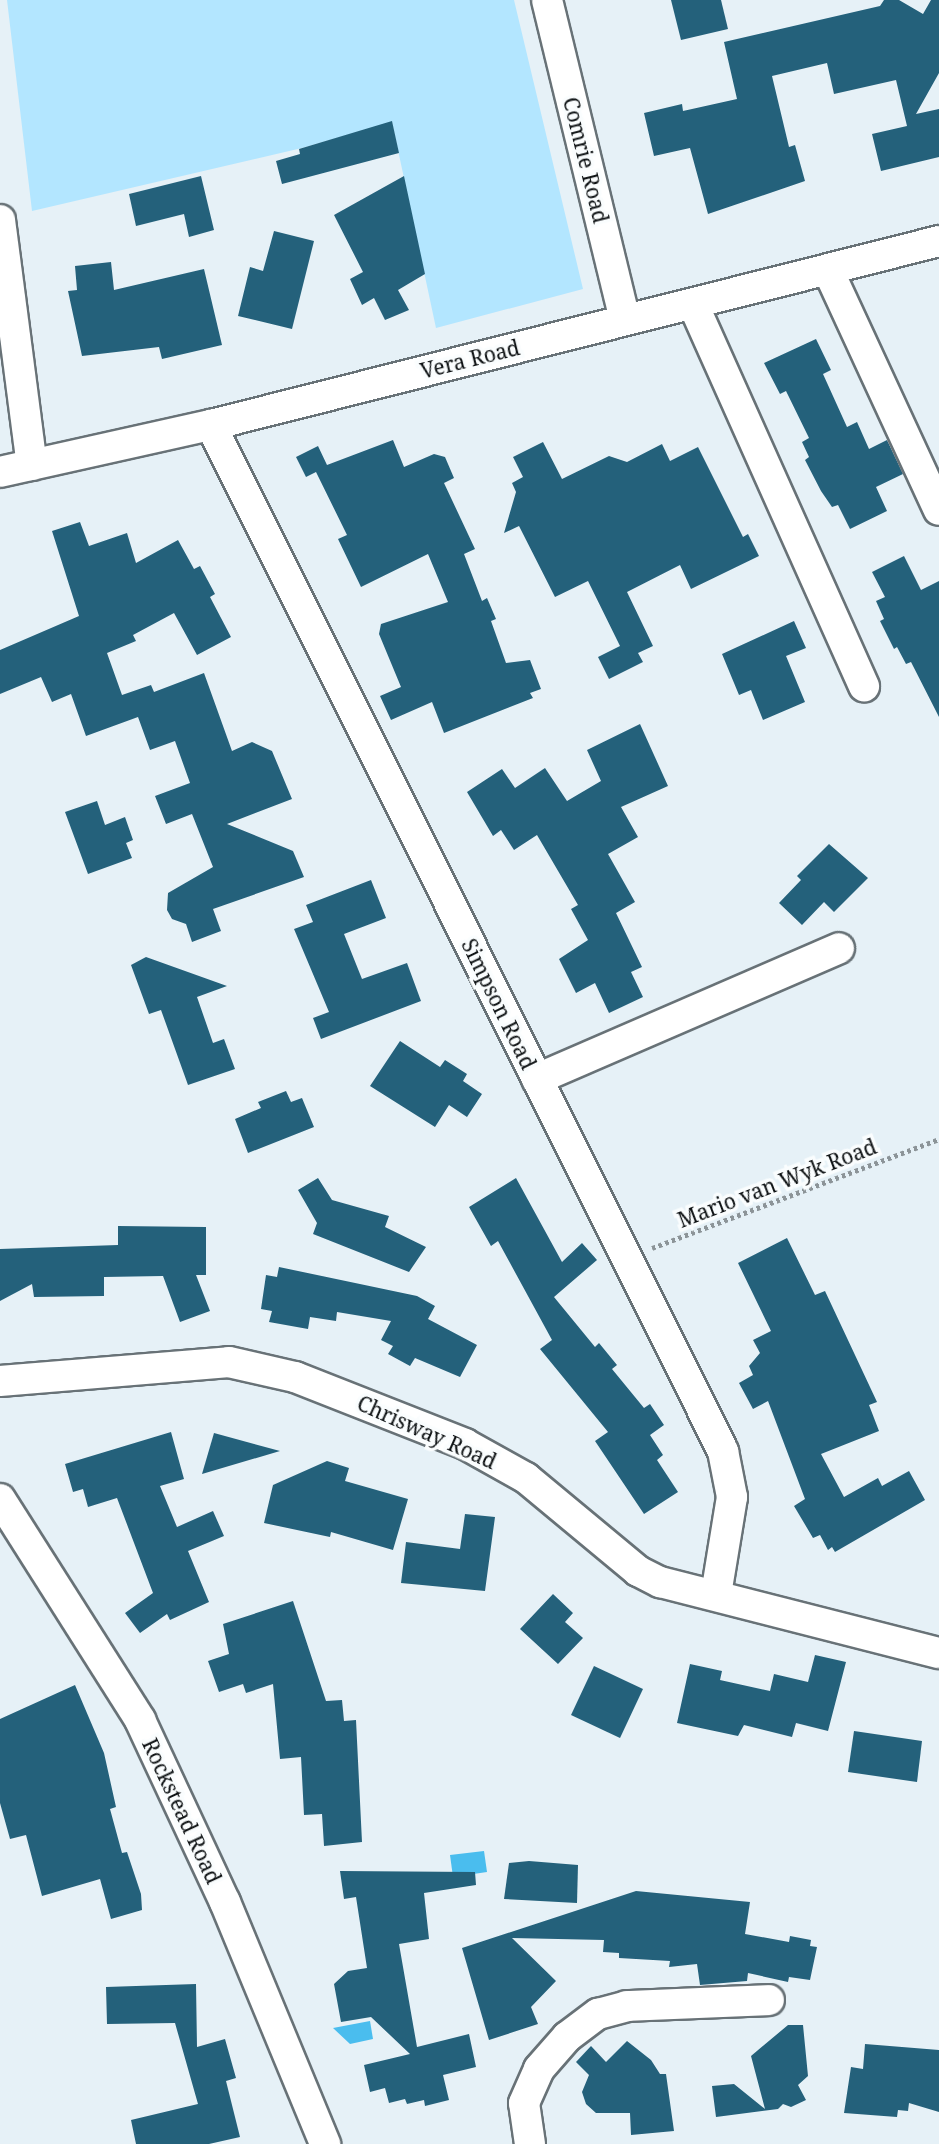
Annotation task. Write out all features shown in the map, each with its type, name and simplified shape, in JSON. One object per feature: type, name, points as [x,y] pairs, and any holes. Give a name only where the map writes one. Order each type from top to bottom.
[{"type":"street","name":"Comrie Road","points":[[547,0],[625,320]]},
{"type":"street","points":[[0,220],[32,465]]},
{"type":"street","name":"Vera Road","points":[[0,472],[211,425],[939,242]]},
{"type":"street","points":[[828,270],[939,510]]},
{"type":"street","points":[[693,304],[864,687]]},
{"type":"street","name":"Simpson Road","points":[[211,425],[729,1470],[730,1525],[716,1595]]},
{"type":"street","points":[[537,1079],[839,947]]},
{"type":"street","name":"Chrisway Road","points":[[0,1381],[229,1362],[295,1377],[465,1444],[526,1478],[638,1571],[716,1595],[939,1653]]},
{"type":"street","name":"Rockstead Road","points":[[0,1499],[140,1720],[225,1902],[325,2144]]},
{"type":"street","points":[[530,2144],[524,2103],[539,2069],[567,2037],[598,2014],[627,2006],[769,2000]]},
{"type":"path","name":"Mario van Wyk Road","points":[[626,1258],[939,1139]]},
{"type":"shaded area","points":[[7,0],[514,0],[583,289],[436,328],[392,122],[302,148],[32,211]]},
{"type":"water","points":[[484,1851],[487,1872],[453,1877],[450,1855]]},
{"type":"water","points":[[370,2021],[373,2039],[350,2044],[333,2028]]},
{"type":"building","points":[[671,0],[721,0],[728,29],[681,40]]},
{"type":"building","points":[[884,0],[899,0],[923,14],[931,0],[939,0],[939,73],[916,114],[939,109],[939,157],[881,171],[872,134],[907,126],[896,80],[834,94],[827,63],[772,76],[789,147],[795,145],[805,181],[708,214],[690,148],[654,156],[644,113],[682,104],[683,111],[737,99],[724,42],[880,6]]},
{"type":"building","points":[[392,121],[399,153],[282,184],[276,161],[300,154],[299,149]]},
{"type":"building","points":[[201,176],[214,230],[189,237],[184,214],[136,226],[129,194]]},
{"type":"building","points":[[404,176],[425,274],[398,290],[409,310],[385,320],[374,298],[362,305],[350,279],[363,272],[334,215]]},
{"type":"building","points":[[274,231],[314,241],[292,329],[238,316],[250,267],[263,271]]},
{"type":"building","points":[[111,262],[114,290],[204,269],[222,345],[162,359],[159,347],[82,356],[68,291],[77,290],[75,266]]},
{"type":"building","points":[[816,339],[831,370],[823,374],[847,427],[857,422],[869,449],[887,440],[903,474],[876,487],[887,511],[850,529],[838,505],[832,507],[821,491],[805,460],[809,457],[802,442],[809,438],[786,391],[780,394],[764,363]]},
{"type":"building","points":[[393,440],[404,467],[434,454],[445,457],[454,478],[444,483],[475,549],[464,554],[482,601],[487,598],[496,619],[491,621],[506,663],[530,660],[541,689],[530,693],[533,698],[444,733],[432,702],[391,720],[380,696],[401,687],[379,634],[381,624],[448,602],[428,554],[361,587],[338,539],[347,535],[316,472],[306,477],[296,457],[318,446],[327,465]]},
{"type":"building","points":[[543,442],[562,479],[609,456],[627,462],[662,444],[670,461],[698,447],[743,537],[748,534],[759,556],[691,589],[680,565],[627,592],[653,646],[638,653],[643,662],[609,679],[598,657],[620,646],[588,581],[555,597],[519,526],[504,533],[516,492],[512,483],[523,477],[513,457]]},
{"type":"building","points":[[80,522],[89,546],[127,533],[136,563],[178,540],[194,569],[200,566],[215,594],[210,597],[231,637],[197,655],[174,613],[133,635],[136,641],[107,653],[122,695],[151,685],[154,692],[204,673],[232,751],[252,742],[272,751],[292,799],[227,824],[293,851],[304,877],[213,909],[221,931],[192,942],[186,924],[172,919],[167,910],[168,893],[213,867],[192,814],[166,824],[155,796],[190,783],[175,741],[150,750],[138,717],[86,736],[71,694],[52,702],[41,677],[0,694],[0,650],[79,616],[52,531]]},
{"type":"building","points":[[904,556],[921,590],[939,581],[939,717],[911,662],[906,664],[897,647],[894,649],[880,621],[884,619],[876,601],[885,597],[872,572]]},
{"type":"building","points":[[794,621],[806,648],[786,656],[805,702],[763,720],[751,690],[739,695],[722,654]]},
{"type":"building","points":[[640,724],[668,786],[621,807],[638,837],[608,854],[635,902],[616,913],[642,967],[631,972],[643,997],[609,1013],[595,983],[576,993],[559,959],[588,940],[571,909],[578,905],[537,835],[514,850],[501,830],[493,836],[467,792],[502,769],[515,788],[545,768],[567,801],[601,781],[587,750]]},
{"type":"building","points":[[97,801],[105,825],[125,817],[133,840],[126,843],[132,858],[88,874],[65,812]]},
{"type":"building","points":[[829,844],[868,878],[834,912],[824,902],[802,925],[779,903],[801,880],[797,876]]},
{"type":"building","points":[[371,880],[386,918],[344,934],[362,979],[407,963],[421,1001],[321,1039],[313,1018],[329,1012],[294,929],[313,922],[306,905]]},
{"type":"building","points":[[146,957],[227,986],[197,997],[213,1043],[224,1039],[235,1069],[188,1085],[161,1010],[149,1014],[131,965]]},
{"type":"building","points":[[400,1041],[440,1067],[445,1060],[467,1074],[463,1081],[482,1094],[467,1117],[449,1105],[435,1127],[370,1086]]},
{"type":"building","points":[[286,1091],[291,1102],[302,1098],[314,1127],[248,1153],[235,1119],[261,1108],[258,1102]]},
{"type":"building","points":[[318,1178],[332,1200],[389,1216],[385,1227],[426,1247],[409,1272],[313,1234],[317,1223],[298,1190]]},
{"type":"building","points":[[516,1178],[562,1262],[582,1243],[597,1260],[554,1297],[595,1347],[599,1343],[617,1365],[612,1369],[644,1408],[650,1404],[664,1425],[650,1435],[663,1455],[657,1460],[678,1492],[644,1514],[595,1441],[608,1432],[540,1349],[552,1340],[498,1241],[491,1246],[469,1207]]},
{"type":"building","points":[[118,1226],[206,1227],[206,1275],[196,1275],[210,1311],[180,1322],[163,1276],[104,1277],[104,1296],[34,1297],[32,1284],[0,1301],[0,1249],[118,1245]]},
{"type":"building","points":[[787,1238],[815,1295],[825,1291],[877,1402],[869,1405],[879,1431],[821,1454],[844,1497],[878,1478],[882,1486],[909,1471],[925,1500],[835,1552],[832,1547],[828,1550],[820,1535],[813,1538],[794,1506],[805,1499],[768,1401],[753,1409],[739,1383],[753,1375],[749,1366],[760,1353],[753,1340],[771,1331],[738,1263]]},
{"type":"building","points":[[279,1267],[417,1296],[435,1306],[428,1319],[477,1345],[460,1377],[415,1358],[410,1366],[388,1354],[393,1346],[381,1340],[391,1321],[337,1312],[336,1321],[310,1317],[308,1329],[269,1322],[272,1311],[261,1309],[266,1275],[277,1277]]},
{"type":"building","points":[[171,1432],[184,1479],[160,1486],[177,1527],[213,1511],[224,1536],[188,1551],[209,1602],[170,1620],[167,1614],[140,1633],[125,1613],[153,1593],[117,1498],[88,1507],[83,1489],[73,1492],[65,1464]]},
{"type":"building","points":[[214,1433],[280,1451],[202,1474]]},
{"type":"building","points":[[327,1461],[349,1468],[345,1481],[408,1499],[393,1550],[331,1532],[330,1537],[264,1523],[273,1485]]},
{"type":"building","points":[[465,1514],[495,1517],[485,1591],[401,1583],[406,1542],[460,1549]]},
{"type":"building","points":[[553,1594],[573,1613],[565,1622],[583,1638],[558,1664],[520,1629]]},
{"type":"building","points":[[293,1601],[326,1701],[342,1700],[344,1721],[356,1720],[362,1842],[324,1846],[322,1814],[304,1815],[301,1757],[280,1759],[273,1684],[246,1693],[243,1684],[219,1692],[208,1661],[229,1654],[223,1624]]},
{"type":"building","points":[[815,1655],[846,1662],[828,1731],[796,1723],[792,1737],[744,1725],[738,1736],[677,1723],[690,1664],[722,1671],[720,1680],[770,1691],[774,1674],[808,1682]]},
{"type":"building","points":[[594,1666],[643,1689],[620,1738],[571,1715]]},
{"type":"building","points":[[75,1685],[104,1753],[116,1807],[110,1809],[122,1853],[127,1852],[141,1894],[142,1910],[111,1919],[100,1879],[42,1896],[26,1835],[10,1839],[0,1803],[0,1719]]},
{"type":"building","points":[[854,1731],[922,1741],[917,1782],[848,1772]]},
{"type":"building","points":[[529,1861],[578,1865],[577,1903],[504,1899],[509,1863]]},
{"type":"building","points":[[340,1871],[475,1872],[476,1885],[424,1893],[429,1939],[399,1944],[417,2047],[469,2034],[476,2067],[443,2075],[449,2100],[425,2106],[424,2100],[407,2104],[405,2099],[389,2103],[385,2088],[370,2092],[364,2065],[410,2054],[371,2017],[341,2022],[334,1984],[348,1971],[367,1968],[356,1897],[344,1899]]},
{"type":"building","points":[[636,1891],[750,1902],[745,1934],[789,1942],[790,1936],[811,1940],[810,1946],[817,1947],[810,1980],[789,1977],[788,1982],[748,1973],[747,1981],[700,1985],[697,1964],[669,1967],[670,1961],[619,1958],[619,1953],[603,1952],[604,1940],[512,1938],[556,1981],[531,2007],[538,2024],[489,2040],[462,1948]]},
{"type":"building","points":[[196,1984],[197,2047],[225,2039],[236,2078],[226,2081],[240,2137],[209,2144],[136,2144],[131,2120],[198,2104],[175,2023],[107,2024],[106,1987]]},
{"type":"building","points":[[788,2025],[803,2025],[808,2076],[798,2085],[806,2100],[791,2107],[783,2104],[778,2109],[716,2117],[712,2086],[734,2084],[765,2109],[751,2056]]},
{"type":"building","points":[[627,2041],[651,2060],[660,2074],[666,2074],[674,2131],[631,2135],[630,2113],[596,2113],[586,2104],[582,2092],[589,2075],[576,2062],[591,2046],[606,2062]]},
{"type":"building","points":[[865,2044],[939,2050],[939,2112],[909,2103],[908,2111],[898,2110],[897,2117],[844,2113],[851,2067],[863,2069]]}]
